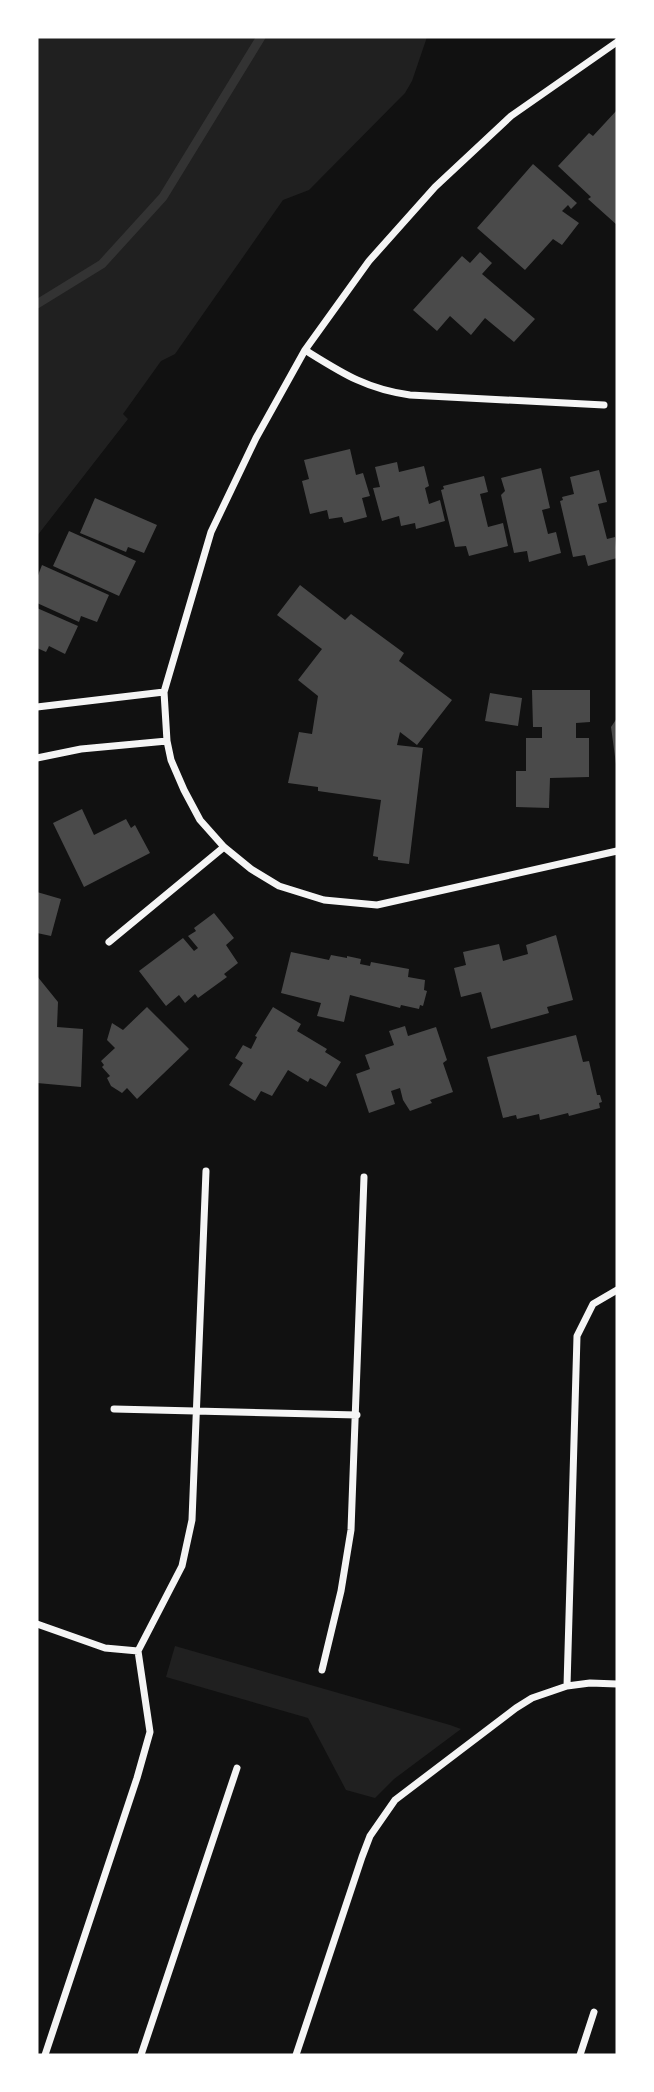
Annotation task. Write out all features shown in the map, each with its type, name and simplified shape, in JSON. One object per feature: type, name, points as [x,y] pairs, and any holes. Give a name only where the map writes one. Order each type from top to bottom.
[{"type":"street","points":[[617,42],[511,116],[435,187],[369,261],[305,351],[256,438],[211,532],[164,692],[167,741],[172,760],[184,790],[201,820],[224,847],[251,870],[279,886],[324,900],[377,905],[617,850]]},
{"type":"street","points":[[305,351],[354,380],[385,392],[604,405]]},
{"type":"street","points":[[37,707],[164,692]]},
{"type":"street","points":[[37,758],[81,749],[167,741]]},
{"type":"street","points":[[109,942],[224,847]]},
{"type":"street","points":[[45,2055],[150,1732],[138,1651],[182,1566],[189,1540],[206,1171]]},
{"type":"street","points":[[322,1670],[341,1591],[351,1530],[364,1177]]},
{"type":"street","points":[[567,1686],[577,1336],[593,1304],[617,1290]]},
{"type":"street","points":[[114,1409],[357,1415]]},
{"type":"street","points":[[37,1625],[105,1648],[138,1651]]},
{"type":"street","points":[[296,2055],[370,1836],[395,1800],[532,1698],[567,1686],[617,1684]]},
{"type":"street","points":[[141,2055],[237,1768]]},
{"type":"street","points":[[580,2055],[594,2012]]},
{"type":"shaded area","points":[[37,37],[427,37],[412,81],[405,93],[309,190],[283,200],[175,354],[161,361],[123,414],[128,419],[37,536]]},
{"type":"shaded area","points":[[175,1646],[461,1729],[394,1779],[375,1798],[346,1790],[308,1718],[166,1677]]},
{"type":"building","points":[[617,110],[617,225],[588,199],[591,197],[558,166],[589,133],[593,136]]},
{"type":"building","points":[[533,164],[577,203],[571,209],[568,205],[562,211],[579,223],[562,245],[553,239],[525,270],[477,228]]},
{"type":"building","points":[[480,252],[492,263],[482,274],[535,319],[514,342],[485,318],[471,335],[450,316],[437,331],[413,310],[462,256],[470,263]]},
{"type":"building","points":[[350,449],[356,475],[363,473],[370,496],[362,498],[367,517],[344,523],[342,517],[329,519],[327,510],[310,514],[302,481],[309,479],[304,460]]},
{"type":"building","points":[[397,462],[399,472],[424,466],[429,486],[425,488],[429,504],[440,500],[445,521],[416,529],[415,523],[401,526],[399,516],[382,521],[373,488],[380,487],[375,467]]},
{"type":"building","points":[[541,468],[550,508],[542,510],[548,534],[556,532],[561,553],[529,562],[527,551],[514,553],[501,495],[505,491],[501,478]]},
{"type":"building","points":[[599,470],[607,502],[598,504],[607,539],[615,537],[617,558],[588,566],[585,555],[573,557],[560,501],[563,500],[562,497],[574,494],[570,477]]},
{"type":"building","points":[[484,476],[488,492],[480,494],[488,527],[503,523],[508,546],[469,556],[466,546],[455,547],[441,490],[444,489],[443,486]]},
{"type":"building","points":[[95,498],[157,525],[144,553],[128,547],[126,552],[80,533]]},
{"type":"building","points":[[69,531],[136,561],[119,596],[53,566]]},
{"type":"building","points":[[42,565],[109,595],[97,622],[81,616],[79,622],[37,603],[37,578]]},
{"type":"building","points":[[300,585],[345,620],[351,614],[404,653],[399,661],[452,700],[417,745],[400,732],[397,745],[423,748],[409,864],[378,860],[378,857],[373,856],[381,800],[318,791],[318,787],[288,783],[299,732],[312,734],[318,696],[298,680],[322,649],[277,615]]},
{"type":"building","points":[[37,608],[78,626],[65,654],[49,646],[46,652],[37,648]]},
{"type":"building","points":[[532,690],[590,690],[590,722],[576,723],[576,738],[589,738],[589,777],[550,778],[549,808],[516,807],[516,771],[526,771],[526,738],[542,738],[542,727],[533,727]]},
{"type":"building","points":[[490,693],[522,698],[518,726],[485,721]]},
{"type":"building","points":[[617,718],[617,764],[616,764],[611,727]]},
{"type":"building","points":[[82,809],[94,835],[126,819],[131,828],[135,825],[150,853],[84,887],[53,823]]},
{"type":"building","points":[[37,892],[61,899],[51,936],[37,933]]},
{"type":"building","points":[[214,913],[234,938],[226,945],[238,963],[224,974],[227,977],[198,998],[195,994],[185,1003],[179,995],[166,1006],[139,971],[183,938],[194,951],[198,948],[188,936]]},
{"type":"building","points":[[556,935],[573,1000],[547,1007],[549,1013],[491,1029],[481,992],[461,997],[454,968],[466,965],[463,952],[499,944],[503,961],[528,954],[526,945]]},
{"type":"building","points":[[291,952],[329,960],[331,955],[347,956],[361,959],[360,964],[370,966],[371,962],[409,969],[408,977],[425,980],[424,990],[427,991],[423,1006],[420,1005],[419,1009],[401,1005],[400,1008],[350,995],[344,1022],[317,1016],[321,1003],[281,993]]},
{"type":"building","points":[[37,976],[58,1002],[57,1027],[83,1029],[81,1087],[37,1083]]},
{"type":"building","points":[[147,1007],[189,1049],[137,1099],[127,1088],[122,1093],[111,1086],[107,1078],[110,1076],[102,1067],[104,1065],[101,1061],[115,1048],[107,1040],[112,1023],[123,1030]]},
{"type":"building","points":[[273,1007],[301,1024],[297,1031],[327,1049],[325,1052],[341,1062],[326,1087],[310,1078],[308,1082],[288,1070],[272,1096],[261,1091],[255,1101],[229,1085],[243,1063],[235,1058],[243,1045],[251,1049],[257,1037],[255,1036]]},
{"type":"building","points":[[405,1026],[408,1036],[436,1027],[447,1060],[443,1063],[453,1092],[410,1111],[400,1088],[391,1091],[395,1104],[369,1113],[356,1074],[370,1069],[365,1055],[394,1045],[389,1031]]},
{"type":"building","points":[[576,1035],[583,1062],[589,1061],[597,1095],[600,1095],[602,1102],[599,1103],[600,1108],[540,1120],[539,1114],[517,1119],[516,1115],[503,1118],[487,1057]]},
{"type":"waterway","points":[[37,304],[102,264],[163,197],[261,37]]}]
